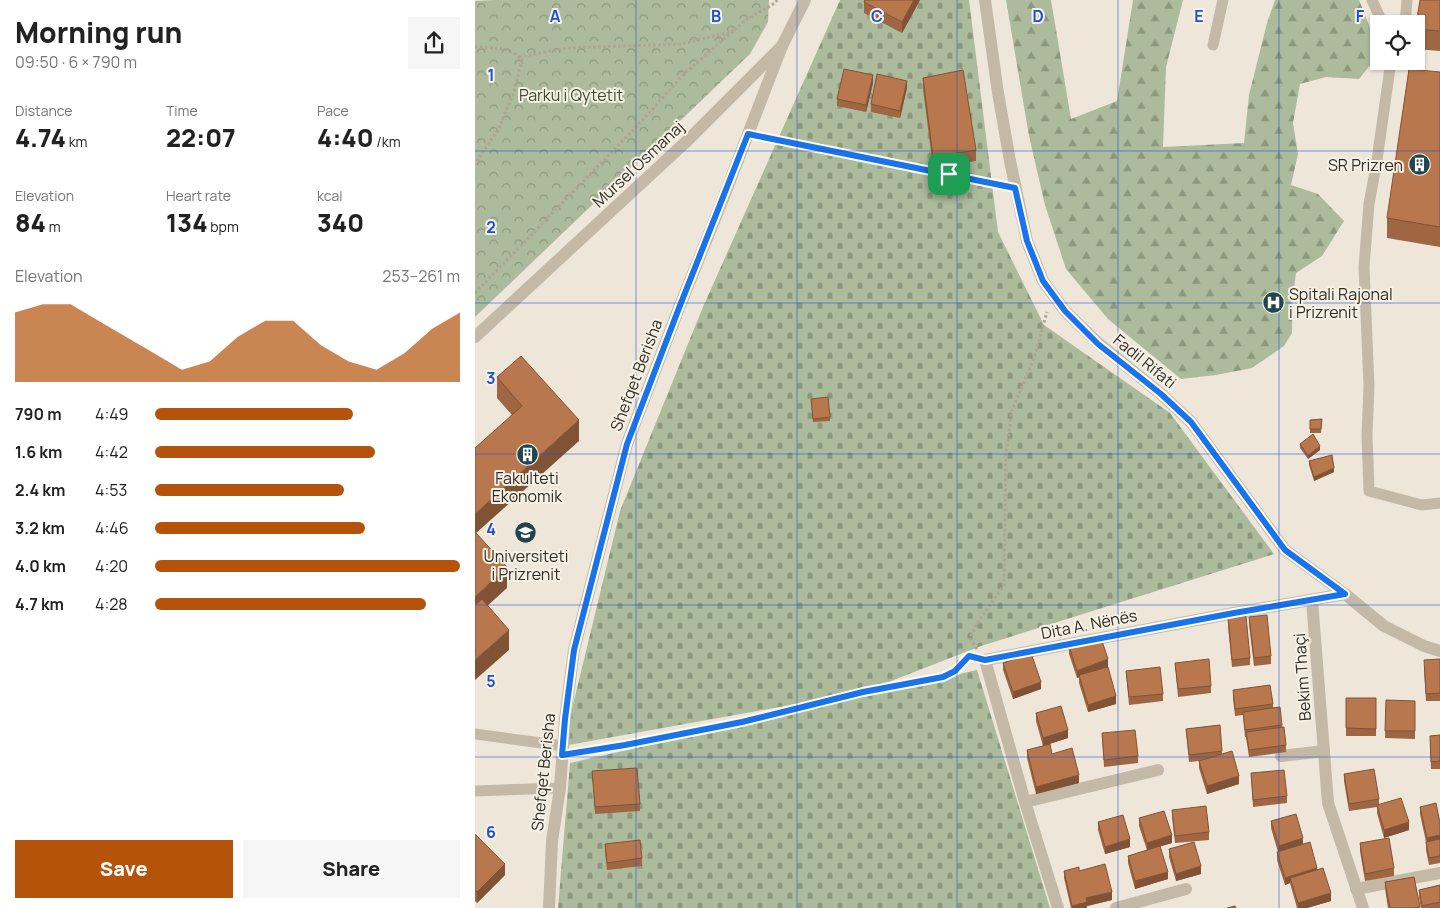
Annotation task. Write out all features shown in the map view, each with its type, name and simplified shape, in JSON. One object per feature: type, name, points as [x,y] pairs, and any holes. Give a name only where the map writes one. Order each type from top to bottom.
[{"type":"street","name":"Mursel Osmanaj","points":[[475,337],[688,140],[782,46],[805,0]]},
{"type":"street","name":"Fadil Rifati","points":[[985,0],[998,94],[1015,188],[1027,241],[1043,281],[1052,294],[1065,311],[1098,344],[1161,394],[1191,422],[1285,550],[1345,594],[1384,626],[1424,646],[1440,651]]},
{"type":"street","name":"Shefqet Berisha","points":[[549,908],[552,841],[560,788],[565,719],[574,650],[627,444],[782,46]]},
{"type":"street","name":"Dita A. Nënës","points":[[985,660],[1345,594]]},
{"type":"street","name":"Bekim Thaçi","points":[[1312,600],[1328,803],[1363,908]]},
{"type":"street","points":[[985,660],[1025,802],[1058,908]]},
{"type":"street","points":[[1281,756],[1324,751]]},
{"type":"street","points":[[1025,802],[1158,770]]},
{"type":"street","points":[[1356,889],[1440,873]]},
{"type":"street","points":[[1116,908],[1186,889]]},
{"type":"lane","points":[[1213,45],[1223,0]]},
{"type":"lane","points":[[1372,0],[1379,15]]},
{"type":"lane","points":[[1406,15],[1407,0]]},
{"type":"lane","points":[[1390,70],[1369,204],[1364,267],[1369,386],[1367,435],[1369,491],[1422,505],[1440,503]]},
{"type":"lane","points":[[475,734],[563,751]]},
{"type":"lane","points":[[475,791],[560,788]]},
{"type":"path","points":[[475,294],[638,125],[686,72],[746,20],[777,0]]},
{"type":"path","points":[[519,56],[567,48],[682,44],[735,31]]},
{"type":"path","points":[[475,47],[501,48],[515,53],[522,60],[514,92],[498,130],[475,164]]},
{"type":"path","points":[[748,134],[1015,188]]},
{"type":"path","points":[[985,660],[970,638],[976,625],[1004,585],[1006,454],[1012,410],[1034,358],[1052,294]]},
{"type":"path","points":[[563,751],[625,745],[742,722],[863,692],[943,677],[955,671],[969,656],[985,660]]},
{"type":"green space","name":"Parku i Qytetit","points":[[769,0],[768,22],[750,54],[475,317],[475,1]]},
{"type":"green space","points":[[840,0],[969,0],[998,232],[1044,325],[1170,413],[1274,554],[981,646],[863,692],[563,746],[620,511],[703,307]]},
{"type":"green space","points":[[1006,0],[1051,0],[1071,119],[1117,101],[1133,0],[1183,0],[1166,67],[1163,147],[1244,143],[1249,95],[1267,23],[1275,0],[1359,0],[1370,28],[1370,65],[1359,79],[1326,77],[1300,84],[1293,123],[1298,154],[1291,185],[1318,194],[1344,221],[1322,256],[1296,273],[1292,303],[1292,333],[1284,346],[1252,368],[1181,379],[1108,319],[1066,269],[1045,205],[1029,136]]},
{"type":"green space","points":[[977,670],[1050,908],[558,908],[570,763]]},
{"type":"building","points":[[865,0],[914,0],[902,22],[864,2]]},
{"type":"building","points":[[1420,0],[1440,0],[1440,31],[1425,30],[1425,15],[1418,15]]},
{"type":"building","points":[[844,69],[873,75],[866,105],[837,99]]},
{"type":"building","points":[[963,70],[976,150],[933,157],[923,78]]},
{"type":"building","name":"SR Prizren","points":[[1409,70],[1440,72],[1440,227],[1387,218]]},
{"type":"building","points":[[877,74],[907,81],[900,111],[871,104]]},
{"type":"building","name":"Fakulteti Ekonomik","points":[[521,356],[579,420],[475,514],[475,448],[522,406],[497,377]]},
{"type":"building","points":[[828,397],[830,417],[813,419],[811,399]]},
{"type":"building","points":[[1322,419],[1321,429],[1310,429],[1310,420]]},
{"type":"building","points":[[1313,434],[1320,446],[1308,456],[1300,444]]},
{"type":"building","points":[[1332,455],[1334,468],[1314,477],[1309,461]]},
{"type":"building","points":[[475,534],[507,567],[475,597]]},
{"type":"building","points":[[482,599],[509,630],[475,660],[475,605]]},
{"type":"building","points":[[1267,615],[1271,656],[1254,658],[1249,617]]},
{"type":"building","points":[[1246,616],[1250,658],[1232,660],[1228,618]]},
{"type":"building","points":[[1100,635],[1108,659],[1077,671],[1069,646]]},
{"type":"building","points":[[1031,653],[1041,682],[1013,692],[1003,663]]},
{"type":"building","points":[[1209,659],[1211,686],[1178,689],[1175,663]]},
{"type":"building","points":[[1440,659],[1440,693],[1426,694],[1424,660]]},
{"type":"building","points":[[1108,667],[1116,696],[1088,705],[1079,675]]},
{"type":"building","points":[[1160,667],[1163,694],[1129,697],[1126,671]]},
{"type":"building","points":[[1270,685],[1273,704],[1235,709],[1233,690]]},
{"type":"building","points":[[1346,698],[1376,698],[1376,729],[1346,728]]},
{"type":"building","points":[[1386,700],[1415,701],[1415,731],[1385,731]]},
{"type":"building","points":[[1061,706],[1068,730],[1043,738],[1036,713]]},
{"type":"building","points":[[1280,707],[1282,725],[1245,730],[1243,712]]},
{"type":"building","points":[[1220,725],[1222,751],[1189,755],[1186,729]]},
{"type":"building","points":[[1284,727],[1286,745],[1249,750],[1246,732]]},
{"type":"building","points":[[1135,730],[1138,756],[1104,760],[1102,733]]},
{"type":"building","points":[[1440,735],[1440,761],[1431,762],[1430,736]]},
{"type":"building","points":[[1050,744],[1052,754],[1072,748],[1079,775],[1036,787],[1027,750]]},
{"type":"building","points":[[1232,751],[1239,776],[1207,786],[1199,761]]},
{"type":"building","points":[[637,768],[640,804],[595,807],[592,771]]},
{"type":"building","points":[[1374,769],[1379,799],[1349,804],[1344,774]]},
{"type":"building","points":[[1284,770],[1287,796],[1253,800],[1251,773]]},
{"type":"building","points":[[1401,798],[1409,822],[1384,830],[1377,805]]},
{"type":"building","points":[[1436,803],[1440,835],[1427,838],[1420,807]]},
{"type":"building","points":[[1206,806],[1209,832],[1175,836],[1172,810]]},
{"type":"building","points":[[1164,811],[1172,835],[1147,843],[1139,818]]},
{"type":"building","points":[[1296,814],[1303,838],[1279,846],[1271,821]]},
{"type":"building","points":[[1123,815],[1130,839],[1105,847],[1098,822]]},
{"type":"building","points":[[475,834],[505,864],[477,892],[475,890]]},
{"type":"building","points":[[1389,838],[1394,868],[1365,874],[1360,843]]},
{"type":"building","points":[[1440,839],[1440,856],[1429,858],[1426,842]]},
{"type":"building","points":[[640,840],[642,858],[607,863],[605,844]]},
{"type":"building","points":[[1194,842],[1201,866],[1176,874],[1169,849]]},
{"type":"building","points":[[1310,842],[1317,868],[1285,878],[1277,852]]},
{"type":"building","points":[[1160,846],[1168,872],[1135,881],[1128,856]]},
{"type":"building","points":[[1105,864],[1112,892],[1086,898],[1087,902],[1072,906],[1064,871],[1079,867],[1079,871]]},
{"type":"building","points":[[1323,868],[1331,893],[1298,903],[1290,878]]},
{"type":"building","points":[[1414,877],[1420,907],[1390,908],[1385,882]]},
{"type":"building","points":[[1440,885],[1440,902],[1422,906],[1419,890]]},
{"type":"place","name":"SR Prizren","points":[[1419,165]]},
{"type":"place","name":"Spitali Rajonal i Prizrenit","points":[[1273,303]]},
{"type":"place","name":"Fakulteti Ekonomik","points":[[527,454]]},
{"type":"place","name":"Universiteti i Prizrenit","points":[[526,532]]},
{"type":"route","points":[[748,134],[949,174],[1015,188],[1027,241],[1043,281],[1065,311],[1098,344],[1161,394],[1191,422],[1285,550],[1345,594],[985,660],[969,656],[955,671],[943,677],[863,692],[742,722],[625,745],[562,755],[574,650],[627,444],[748,134]]}]
